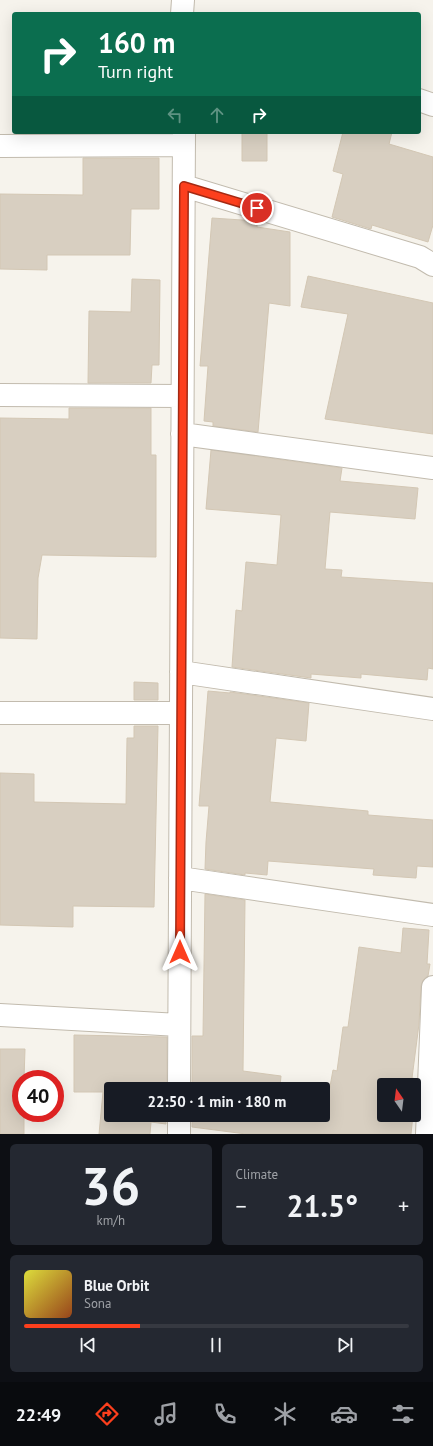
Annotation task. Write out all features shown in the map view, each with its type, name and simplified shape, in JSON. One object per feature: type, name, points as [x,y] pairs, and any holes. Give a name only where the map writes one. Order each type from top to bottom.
[{"type":"street","points":[[182,12],[183,0]]},
{"type":"street","points":[[421,101],[433,105]]},
{"type":"street","points":[[0,146],[184,138],[179,1082]]},
{"type":"street","points":[[184,186],[420,257],[433,265]]},
{"type":"street","points":[[0,395],[182,396]]},
{"type":"street","points":[[182,434],[433,468]]},
{"type":"street","points":[[181,672],[433,709]]},
{"type":"street","points":[[0,713],[181,714]]},
{"type":"street","points":[[180,878],[433,915]]},
{"type":"street","points":[[427,1134],[433,988]]},
{"type":"street","points":[[0,1015],[179,1024]]},
{"type":"street","points":[[179,1122],[179,1134]]},
{"type":"building","points":[[242,134],[267,134],[267,161],[242,161]]},
{"type":"building","points":[[342,134],[392,134],[389,144],[433,157],[433,225],[428,242],[372,225],[371,229],[332,217],[343,174],[333,171]]},
{"type":"building","points":[[83,158],[159,158],[159,209],[131,209],[130,255],[47,255],[47,270],[0,269],[0,194],[83,195]]},
{"type":"building","points":[[212,218],[257,221],[257,227],[290,232],[290,306],[269,303],[258,432],[213,426],[213,422],[204,421],[208,366],[200,366]]},
{"type":"building","points":[[308,276],[433,303],[433,434],[325,419],[348,314],[301,307]]},
{"type":"building","points":[[132,279],[160,280],[159,365],[152,365],[151,383],[88,383],[89,311],[131,312]]},
{"type":"building","points":[[69,408],[151,408],[151,455],[156,455],[156,557],[42,555],[38,578],[37,639],[0,638],[0,418],[69,419]]},
{"type":"building","points":[[211,450],[342,468],[340,481],[418,488],[415,519],[330,512],[325,569],[342,570],[341,577],[433,583],[433,669],[428,668],[427,680],[361,674],[361,678],[311,674],[311,678],[232,667],[236,610],[242,611],[246,562],[277,565],[281,515],[206,509]]},
{"type":"building","points":[[134,682],[158,683],[158,700],[134,700]]},
{"type":"building","points":[[208,691],[230,692],[309,703],[306,741],[276,738],[270,802],[368,811],[368,815],[433,820],[433,867],[417,866],[416,878],[373,875],[374,869],[268,861],[267,875],[245,873],[245,875],[205,869],[209,806],[199,806]]},
{"type":"building","points":[[134,726],[158,726],[154,907],[73,906],[73,927],[0,925],[0,773],[34,774],[34,802],[126,804],[127,738],[134,738]]},
{"type":"building","points":[[205,894],[245,900],[243,1071],[281,1076],[280,1082],[192,1082],[192,1036],[203,1036]]},
{"type":"building","points":[[403,928],[429,930],[427,964],[430,964],[428,976],[423,980],[421,986],[419,1024],[412,1078],[377,1078],[377,1122],[412,1122],[411,1134],[246,1134],[192,1127],[192,1122],[330,1122],[330,1086],[333,1070],[337,1071],[343,1027],[348,1027],[359,947],[401,953]]},
{"type":"building","points":[[74,1035],[167,1037],[167,1082],[104,1082],[104,1122],[151,1122],[150,1134],[99,1134],[103,1092],[74,1092]]},
{"type":"building","points":[[0,1049],[25,1049],[24,1070],[12,1070],[12,1122],[24,1122],[24,1134],[0,1134]]},
{"type":"building","points":[[151,1122],[166,1122],[166,1124]]},
{"type":"route","points":[[180,952],[184,186],[257,208]]}]
